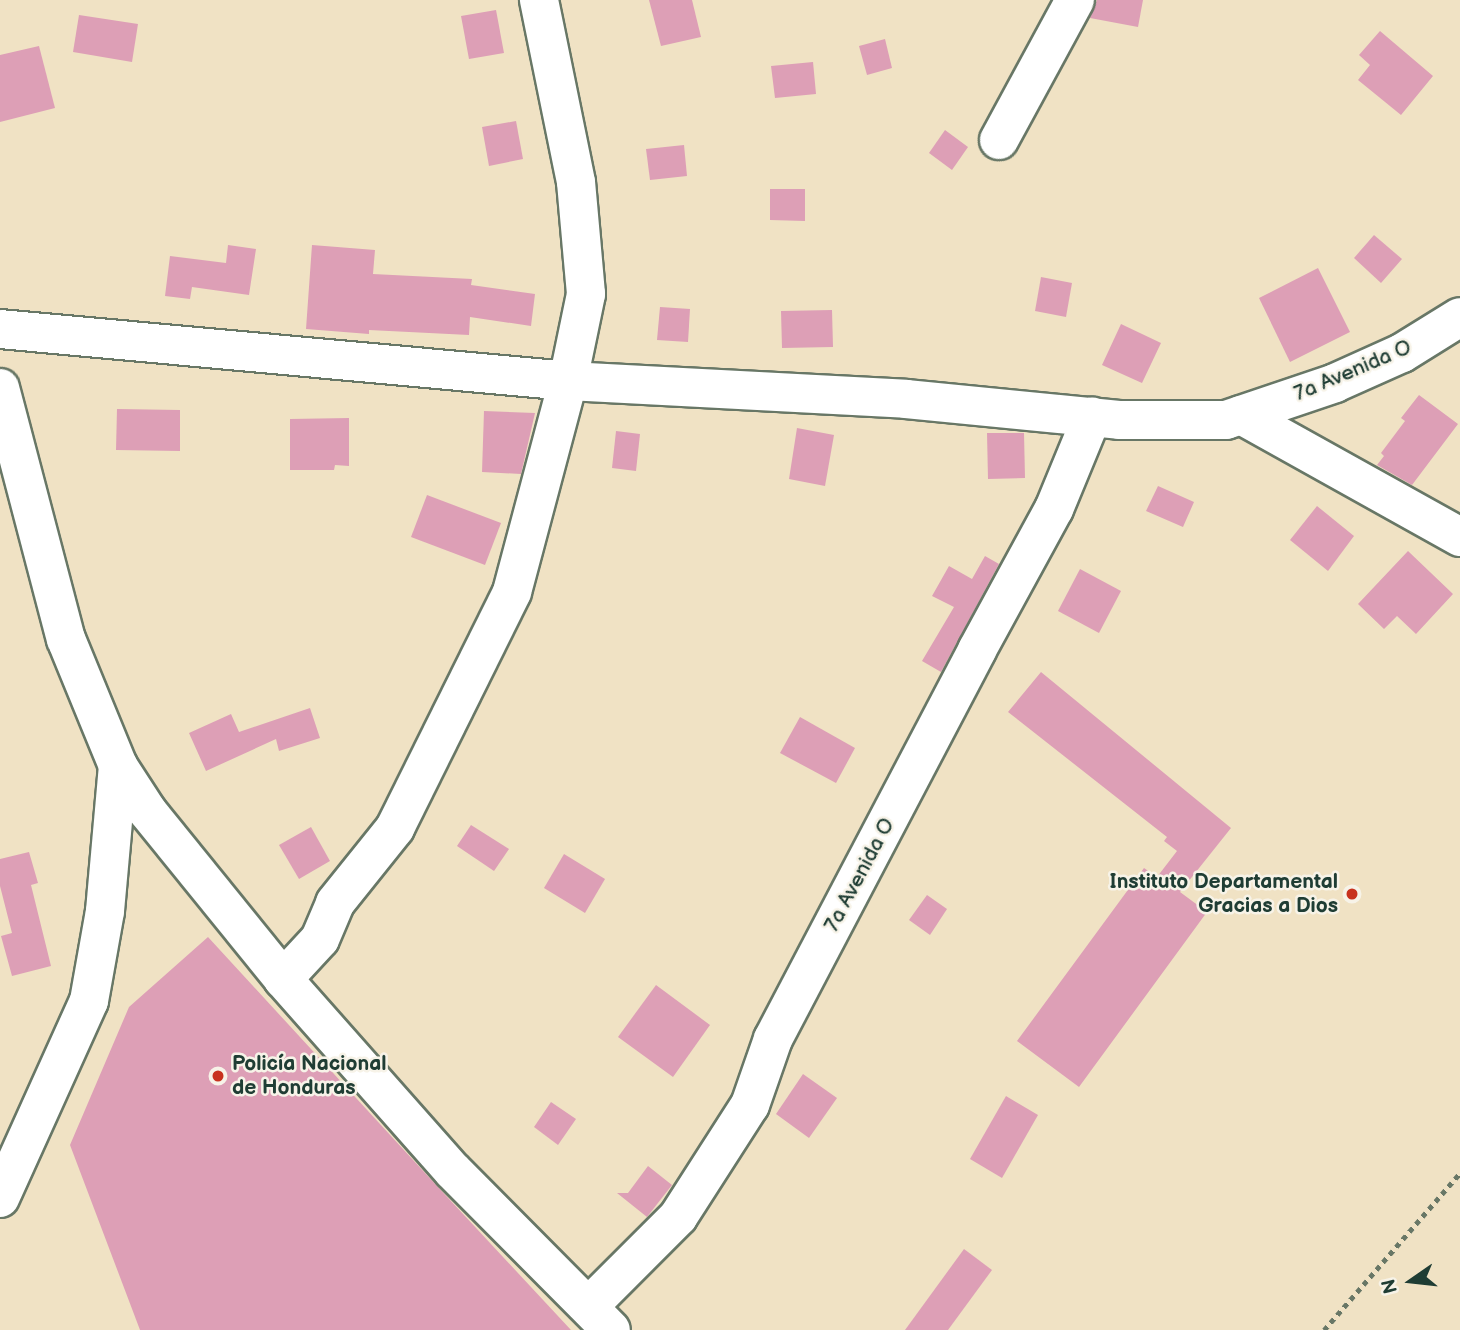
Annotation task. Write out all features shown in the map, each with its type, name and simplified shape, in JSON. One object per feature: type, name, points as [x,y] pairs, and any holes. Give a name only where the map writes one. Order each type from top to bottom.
[{"type":"street","points":[[283,979],[320,939],[335,903],[395,828],[512,592],[568,380],[586,294],[576,182],[539,0]]},
{"type":"street","points":[[999,140],[1075,0]]},
{"type":"street","name":"7a Avenida O","points":[[0,329],[568,380],[906,399],[1119,421],[1226,420],[1346,378],[1402,353],[1460,317]]},
{"type":"street","points":[[0,388],[66,639],[118,766],[148,812],[283,979],[453,1171],[600,1318]]},
{"type":"street","points":[[1241,415],[1460,537]]},
{"type":"street","name":"7a Avenida O","points":[[600,1318],[678,1217],[750,1105],[773,1039],[976,650],[1054,509],[1092,417]]},
{"type":"street","points":[[0,1198],[89,1001],[102,933],[118,766]]},
{"type":"path","points":[[1324,1330],[1460,1173]]},
{"type":"building","points":[[649,0],[692,0],[701,37],[661,46]]},
{"type":"building","points":[[1097,0],[1143,0],[1138,27],[1090,18]]},
{"type":"building","points":[[496,10],[504,53],[469,59],[461,16]]},
{"type":"building","points":[[79,15],[138,24],[132,62],[73,52]]},
{"type":"building","points":[[1380,31],[1433,76],[1401,115],[1358,80],[1370,65],[1359,55]]},
{"type":"building","points":[[885,39],[892,68],[867,75],[859,46]]},
{"type":"building","points":[[39,46],[55,108],[0,122],[0,55]]},
{"type":"building","points":[[813,62],[816,94],[775,98],[771,66]]},
{"type":"building","points":[[516,121],[523,159],[489,166],[482,127]]},
{"type":"building","points":[[945,130],[968,147],[952,170],[929,153]]},
{"type":"building","points":[[684,145],[687,176],[650,180],[646,149]]},
{"type":"building","points":[[770,189],[805,189],[805,221],[770,220]]},
{"type":"building","points":[[1374,235],[1402,259],[1381,283],[1354,258]]},
{"type":"building","points":[[228,245],[256,249],[249,295],[192,287],[190,299],[165,296],[170,256],[226,263]]},
{"type":"building","points":[[312,245],[375,250],[373,274],[472,279],[471,285],[535,294],[531,326],[470,317],[469,335],[369,330],[369,334],[306,329]]},
{"type":"building","points":[[1318,268],[1350,332],[1290,362],[1259,298]]},
{"type":"building","points":[[1041,277],[1072,283],[1066,317],[1035,311]]},
{"type":"building","points":[[660,307],[690,309],[688,342],[657,340]]},
{"type":"building","points":[[832,310],[833,347],[782,348],[781,311]]},
{"type":"building","points":[[1121,324],[1161,343],[1142,383],[1102,365]]},
{"type":"building","points":[[1419,395],[1458,424],[1412,485],[1377,465],[1384,456],[1381,453],[1405,421],[1401,418]]},
{"type":"building","points":[[117,409],[180,410],[180,451],[116,450]]},
{"type":"building","points":[[484,411],[535,413],[521,474],[482,472]]},
{"type":"building","points":[[349,418],[349,466],[335,465],[334,470],[290,470],[290,419]]},
{"type":"building","points":[[797,428],[834,435],[825,486],[789,479]]},
{"type":"building","points":[[616,431],[640,434],[636,471],[612,468]]},
{"type":"building","points":[[987,433],[1024,433],[1025,478],[988,479]]},
{"type":"building","points":[[1158,486],[1194,502],[1183,527],[1146,511]]},
{"type":"building","points":[[427,495],[501,523],[485,565],[411,537]]},
{"type":"building","points":[[1317,506],[1354,536],[1328,571],[1290,540]]},
{"type":"building","points":[[1408,551],[1453,594],[1416,634],[1397,616],[1384,629],[1358,604]]},
{"type":"building","points":[[985,556],[999,564],[941,672],[922,661],[954,607],[932,596],[949,566],[972,579]]},
{"type":"building","points":[[1080,569],[1121,591],[1099,633],[1058,611]]},
{"type":"building","points":[[1041,672],[1231,828],[1180,892],[1207,912],[1079,1087],[1017,1041],[1144,868],[1157,877],[1177,851],[1164,841],[1167,837],[1008,712]]},
{"type":"building","points":[[310,708],[320,738],[279,751],[276,739],[206,771],[189,733],[231,714],[239,732]]},
{"type":"building","points":[[800,717],[855,748],[836,783],[780,753]]},
{"type":"building","points":[[471,825],[509,849],[494,871],[457,846]]},
{"type":"building","points":[[311,827],[330,861],[299,879],[279,845]]},
{"type":"building","points":[[29,852],[38,883],[31,885],[51,966],[12,976],[1,936],[12,933],[0,886],[0,859]]},
{"type":"building","points":[[564,854],[605,879],[585,913],[544,888]]},
{"type":"building","points":[[927,895],[947,909],[930,935],[909,920]]},
{"type":"building","name":"Policía Nacional de Honduras","points":[[208,937],[571,1330],[140,1330],[70,1145],[129,1007]]},
{"type":"building","points":[[656,985],[710,1025],[673,1077],[618,1037]]},
{"type":"building","points":[[803,1074],[837,1098],[809,1138],[776,1114]]},
{"type":"building","points":[[1006,1096],[1038,1115],[1002,1178],[970,1159]]},
{"type":"building","points":[[551,1102],[576,1119],[558,1145],[534,1127]]},
{"type":"building","points":[[648,1166],[672,1185],[647,1217],[617,1193],[628,1193]]},
{"type":"building","points":[[964,1249],[992,1270],[948,1330],[905,1330]]},
{"type":"place","name":"Instituto Departamental Gracias a Dios","points":[[1352,894]]},
{"type":"place","name":"Policía Nacional de Honduras","points":[[218,1076]]}]
